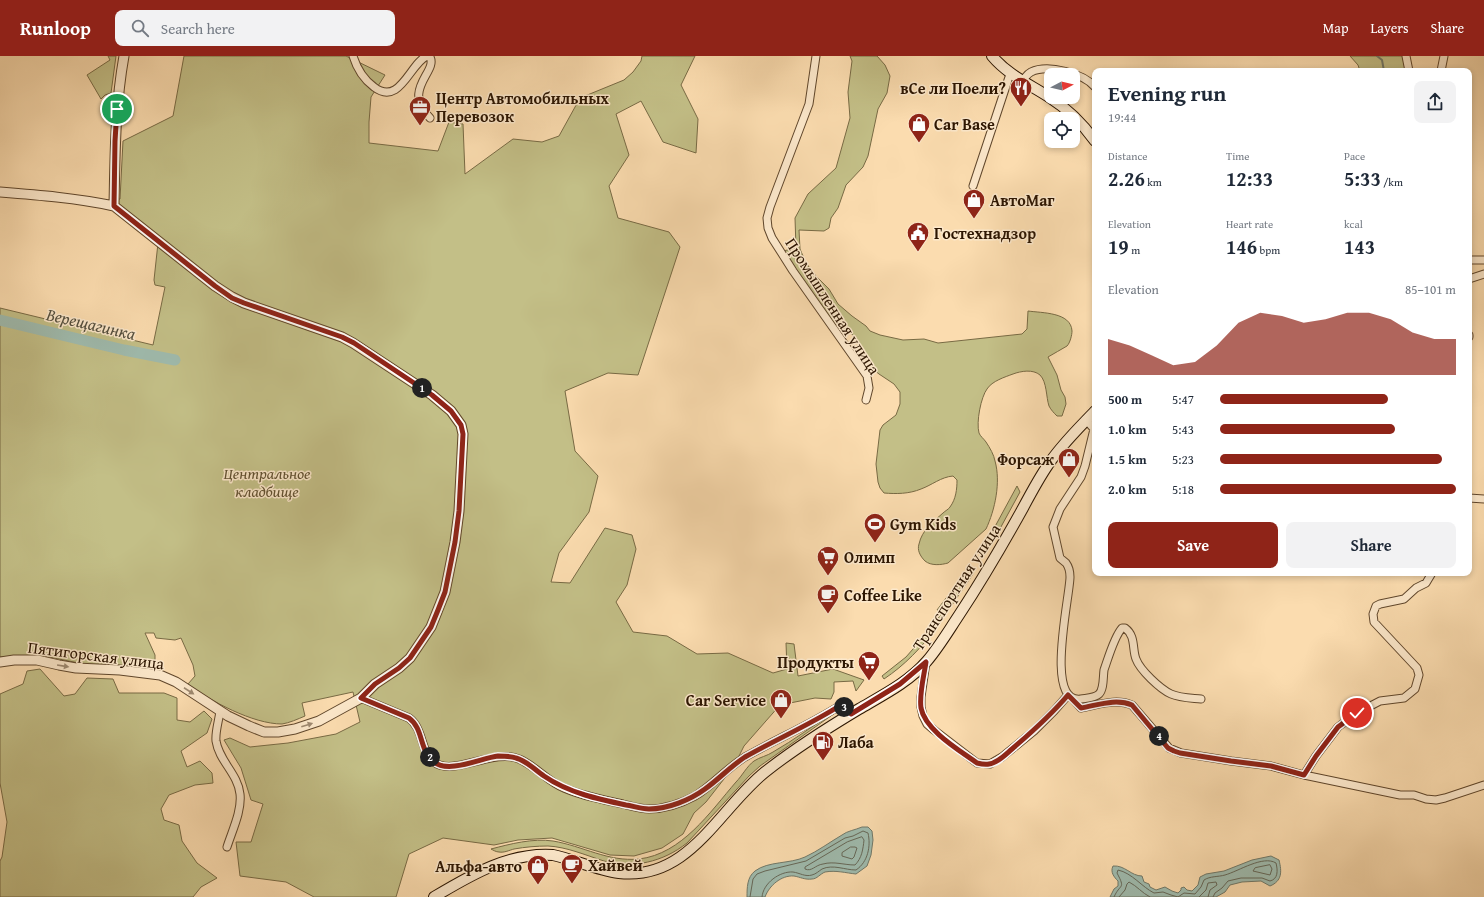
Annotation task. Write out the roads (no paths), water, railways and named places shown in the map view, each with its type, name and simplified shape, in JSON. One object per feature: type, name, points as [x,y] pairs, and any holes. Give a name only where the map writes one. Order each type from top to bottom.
[{"type":"main road","points":[[992,56],[1010,74],[1049,97],[1072,114],[1080,121],[1092,138]]},
{"type":"main road","name":"Транспортная улица","points":[[434,897],[502,862],[530,855],[548,855],[565,858],[618,873],[646,872],[662,868],[683,856],[765,772],[851,714],[900,684],[926,662],[971,597],[1046,467],[1066,442],[1092,414]]},
{"type":"street","points":[[0,192],[44,195],[114,206],[115,141],[120,77],[124,56]]},
{"type":"street","points":[[353,56],[361,74],[372,86],[384,92],[390,92],[401,85],[422,59],[427,56],[430,57],[432,64],[418,92],[422,108],[430,118]]},
{"type":"street","name":"Промышленная улица","points":[[816,56],[809,104],[770,207],[767,218],[768,228],[772,238],[793,272],[867,376],[870,388],[866,400]]},
{"type":"street","points":[[1406,56],[1408,68]]},
{"type":"street","points":[[1442,68],[1444,56]]},
{"type":"street","points":[[1022,81],[1029,73],[1035,71],[1056,70],[1076,74],[1092,84]]},
{"type":"street","points":[[973,186],[1010,74]]},
{"type":"street","name":"Пятигорская улица","points":[[0,662],[14,660],[37,660],[58,666],[120,670],[160,675],[176,682],[220,711],[257,730],[264,732],[278,732],[295,729],[339,712],[361,698],[375,684],[399,668],[410,658],[431,627],[449,576],[459,511],[463,441],[461,425],[451,411],[432,395],[354,343],[342,337],[232,298],[114,206]]},
{"type":"street","points":[[1472,260],[1484,260]]},
{"type":"street","points":[[1472,278],[1484,274]]},
{"type":"street","points":[[1086,420],[1092,427]]},
{"type":"street","points":[[1092,437],[1081,477],[1060,509],[1053,527],[1060,558],[1066,562],[1070,576],[1062,635],[1061,659],[1063,680],[1071,697],[1081,708],[1116,701],[1132,705],[1168,748],[1180,753],[1271,766],[1304,775],[1400,795],[1414,795],[1426,799],[1436,800],[1445,798],[1484,785]]},
{"type":"street","points":[[1472,498],[1484,499]]},
{"type":"street","points":[[1304,775],[1338,727],[1357,713],[1380,701],[1404,698],[1415,689],[1419,675],[1417,668],[1401,649],[1390,640],[1374,622],[1373,614],[1376,606],[1404,599],[1416,588],[1426,583],[1430,576]]},
{"type":"street","points":[[1071,697],[1077,700],[1098,695],[1100,692],[1104,671],[1112,649],[1119,632],[1122,628],[1125,628],[1132,636],[1136,660],[1142,669],[1161,688],[1171,694],[1201,699]]},
{"type":"street","points":[[926,662],[921,697],[923,716],[934,730],[977,763],[990,764],[1002,757],[1034,731],[1071,697]]},
{"type":"street","points":[[361,698],[409,718],[414,722],[420,731],[424,747],[434,762],[438,764],[447,766],[463,765],[499,756],[517,758],[567,789],[594,797],[648,809],[663,808],[695,796],[706,789],[744,758],[836,708],[846,708],[851,714]]},
{"type":"street","points":[[220,711],[216,742],[220,755],[238,785],[240,794],[240,804],[227,847]]},
{"type":"water","points":[[862,827],[868,827],[872,831],[873,840],[871,855],[867,866],[856,874],[829,871],[814,879],[789,876],[776,882],[769,889],[765,897],[747,897],[747,886],[749,879],[755,871],[773,864],[793,861],[805,857],[844,834]]},
{"type":"water","points":[[1271,856],[1279,860],[1281,872],[1277,882],[1270,886],[1261,881],[1242,882],[1230,885],[1225,892],[1216,897],[1110,897],[1114,889],[1118,886],[1118,881],[1112,872],[1113,866],[1121,867],[1138,876],[1142,876],[1144,882],[1156,890],[1165,887],[1178,893],[1181,888],[1184,887],[1187,890],[1192,891],[1198,885],[1200,877],[1206,874],[1224,871],[1252,860]]},
{"type":"waterway","points":[[1377,56],[1382,60],[1383,68]]},
{"type":"waterway","name":"Верещагинка","points":[[0,320],[124,350],[175,360]]},
{"type":"place","name":"вСе ли Поели?","points":[[1021,108]]},
{"type":"place","name":"Центр Автомобильных Перевозок","points":[[420,126]]},
{"type":"place","name":"Car Base","points":[[919,144]]},
{"type":"place","name":"АвтоМаг","points":[[974,220]]},
{"type":"place","name":"Гостехнадзор","points":[[918,252]]},
{"type":"place","name":"Форсаж","points":[[1069,478]]},
{"type":"place","name":"Gym Kids","points":[[875,544]]},
{"type":"place","name":"Олимп","points":[[828,576]]},
{"type":"place","name":"Coffee Like","points":[[828,614]]},
{"type":"place","name":"Продукты","points":[[869,682]]},
{"type":"place","name":"Car Service","points":[[781,720]]},
{"type":"place","name":"Лаба","points":[[823,762]]},
{"type":"place","name":"Хайвей","points":[[572,884]]},
{"type":"place","name":"Альфа-авто","points":[[538,886]]},
{"type":"park label","name":"Центральное кладбище","points":[[267,482]]}]
